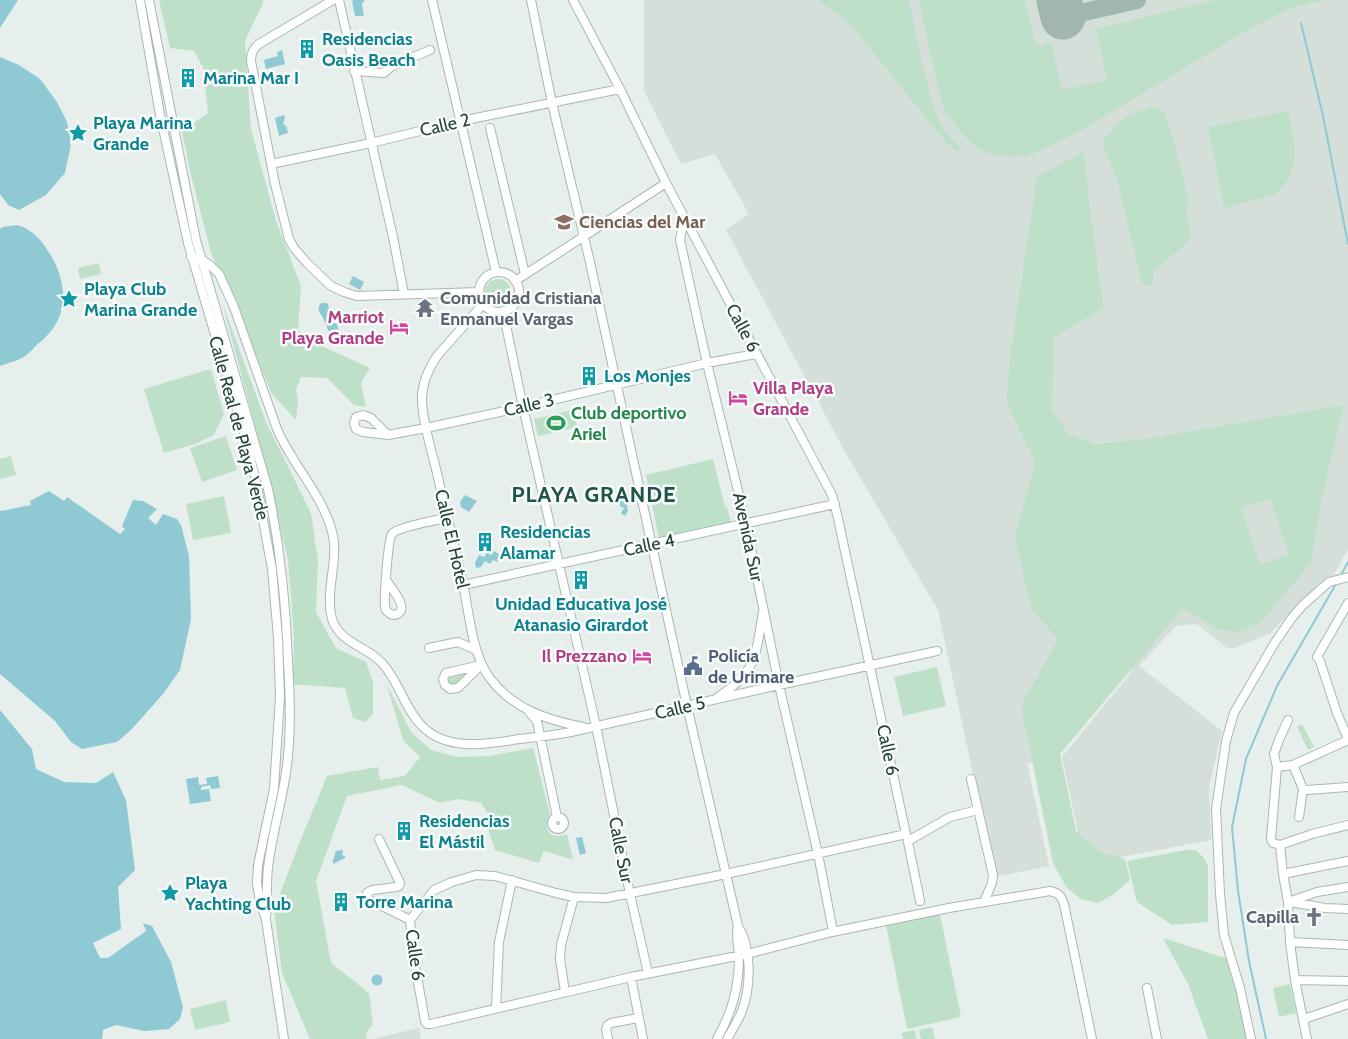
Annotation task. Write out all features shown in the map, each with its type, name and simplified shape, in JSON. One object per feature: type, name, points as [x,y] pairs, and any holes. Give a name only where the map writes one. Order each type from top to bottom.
[{"type":"street","name":"Calle Real de Playa Verde","points":[[140,0],[160,115],[191,257],[234,402],[265,479],[274,517],[280,556],[285,598],[290,698],[288,755],[285,784],[268,870],[266,920]]},
{"type":"street","name":"Calle Real de Playa Verde","points":[[149,0],[196,240],[243,400],[270,558],[278,637],[280,697],[278,748],[274,788],[258,865],[257,883],[266,920],[284,1039]]},
{"type":"street","points":[[333,0],[259,44],[251,54],[271,164],[289,239],[307,263],[331,286],[357,296],[479,292]]},
{"type":"street","points":[[339,0],[404,294]]},
{"type":"street","points":[[432,0],[496,272]]},
{"type":"street","points":[[531,0],[552,103],[589,258],[687,706],[738,926],[736,934],[741,944],[748,977],[745,1001],[727,1039]]},
{"type":"street","name":"Calle 6","points":[[496,1008],[427,1024],[414,960],[410,920],[434,890],[452,882],[483,875],[512,880],[556,893],[606,898],[818,854],[907,838],[832,494],[666,183],[620,89],[572,0]]},
{"type":"street","points":[[354,71],[384,73],[392,66],[430,50]]},
{"type":"street","points":[[149,56],[160,54]]},
{"type":"street","name":"Calle 2","points":[[271,164],[461,121],[620,89]]},
{"type":"street","points":[[159,108],[170,108]]},
{"type":"street","points":[[490,128],[525,274]]},
{"type":"street","points":[[515,281],[666,183]]},
{"type":"street","name":"Avenida Sur","points":[[687,222],[682,229],[680,240],[707,363],[746,524],[832,926]]},
{"type":"street","points":[[188,243],[196,240]]},
{"type":"street","points":[[191,257],[201,260]]},
{"type":"street","name":"Calle 5","points":[[201,260],[211,266],[222,280],[249,347],[277,429],[286,448],[317,496],[332,530],[334,557],[330,602],[333,620],[337,629],[342,636],[372,654],[386,668],[412,714],[434,736],[451,742],[469,744],[540,738],[937,651]]},
{"type":"street","points":[[503,272],[510,275],[515,281],[519,293],[514,305],[509,309],[503,311],[492,310],[483,304],[479,292],[480,285],[489,274],[503,272]]},
{"type":"street","name":"Calle El Hotel","points":[[483,304],[437,356],[426,374],[422,400],[426,428],[463,585],[476,650],[482,665],[497,687],[512,701],[527,710],[553,720],[592,727]]},
{"type":"street","name":"Calle Sur","points":[[503,311],[523,407],[560,564],[592,727],[648,973]]},
{"type":"street","name":"Calle 3","points":[[388,435],[523,407],[707,363],[756,354]]},
{"type":"street","points":[[223,364],[232,362]]},
{"type":"street","points":[[234,402],[243,400]]},
{"type":"street","points":[[256,481],[265,479]]},
{"type":"street","name":"Calle 4","points":[[463,585],[835,504]]},
{"type":"street","points":[[264,518],[274,517]]},
{"type":"street","points":[[386,580],[392,534],[399,529],[447,518]]},
{"type":"street","points":[[270,558],[280,556]]},
{"type":"street","points":[[1251,1039],[1240,988],[1224,935],[1220,894],[1216,808],[1226,741],[1234,713],[1274,644],[1302,606],[1329,582],[1348,577]]},
{"type":"street","points":[[274,598],[285,598]]},
{"type":"street","points":[[1277,767],[1294,765],[1348,739],[1317,657],[1348,602]]},
{"type":"street","points":[[712,700],[731,688],[754,660],[763,607]]},
{"type":"street","points":[[278,637],[287,637]]},
{"type":"street","points":[[430,648],[458,642],[476,650]]},
{"type":"street","points":[[482,665],[456,688],[450,689],[445,685],[444,677],[449,672],[482,665]]},
{"type":"street","points":[[280,697],[290,698]]},
{"type":"street","points":[[527,710],[537,721],[557,817]]},
{"type":"street","points":[[1288,720],[1274,754],[1277,767],[1271,839],[1273,843],[1280,845],[1312,834],[1348,825]]},
{"type":"street","points":[[1294,765],[1303,789],[1299,817]]},
{"type":"street","points":[[971,778],[993,875],[992,883],[984,902]]},
{"type":"street","points":[[1303,789],[1348,787]]},
{"type":"street","points":[[920,901],[907,838],[950,817],[978,810]]},
{"type":"street","points":[[379,839],[400,883],[396,887],[372,890],[367,893],[368,899],[410,920]]},
{"type":"street","points":[[1280,845],[1282,874],[1288,902],[1290,942],[1295,980],[1308,1039]]},
{"type":"street","points":[[1282,874],[1348,861]]},
{"type":"street","points":[[512,880],[499,942],[496,1008],[648,973],[743,955],[832,932],[984,902],[1050,891],[1057,892],[1064,904],[1092,1039]]},
{"type":"street","points":[[1288,902],[1317,892],[1348,887]]},
{"type":"street","points":[[565,992],[560,959],[561,945],[574,896]]},
{"type":"street","points":[[1288,902],[1325,908],[1348,909]]},
{"type":"street","points":[[1290,942],[1348,945]]},
{"type":"street","points":[[717,1039],[736,995],[743,955]]},
{"type":"street","points":[[631,977],[643,1039]]},
{"type":"street","points":[[1295,980],[1348,981]]},
{"type":"street","points":[[1148,988],[1158,1039]]},
{"type":"street","points":[[1304,1019],[1348,1004]]},
{"type":"street","points":[[608,1039],[606,1029],[608,1025],[638,1018]]},
{"type":"shaded area","points":[[644,0],[1348,0],[1348,549],[1333,576],[1322,581],[1269,634],[1235,648],[1227,648],[1197,624],[1176,626],[1139,666],[1222,731],[1209,787],[1211,840],[1085,864],[1062,757],[1134,669],[1108,687],[1029,764],[1027,763],[1049,866],[995,877],[938,610],[844,450],[726,230],[749,214],[715,154],[681,164],[644,91]]},
{"type":"shaded area","points":[[419,1028],[421,1039],[373,1039]]},
{"type":"green space","points":[[159,0],[263,0],[245,41],[251,129],[276,221],[301,286],[298,330],[326,348],[370,368],[361,383],[366,407],[354,405],[327,378],[301,377],[296,389],[298,403],[296,420],[272,394],[211,253],[190,171],[182,131],[208,113],[203,67],[194,51],[170,48]]},
{"type":"green space","points":[[817,0],[909,0],[923,67],[935,112],[944,129],[962,150],[957,151],[937,132],[845,19]]},
{"type":"green space","points":[[919,0],[1025,0],[1036,46],[1051,42],[1062,90],[1107,80],[1096,29],[1216,0],[1328,0],[1292,7],[1251,28],[1079,132],[1047,148],[1025,156],[1010,157],[993,155],[977,148],[963,135],[943,107]]},
{"type":"green space","points":[[1156,107],[1165,114],[1170,128],[1189,200],[1186,210],[1191,234],[1186,245],[1154,271],[1153,284],[1148,287],[1142,283],[1117,179],[1103,142],[1119,121],[1125,117],[1148,108]]},
{"type":"green space","points":[[1288,111],[1294,145],[1293,167],[1289,177],[1274,195],[1224,208],[1208,127]]},
{"type":"green space","points":[[1083,152],[1103,308],[1053,338],[1052,410],[1068,434],[1096,444],[1145,439],[1344,405],[1324,488],[1311,563],[1261,622],[1240,632],[1216,629],[1183,608],[1060,754],[1076,831],[1101,852],[1125,859],[1130,880],[1114,894],[1098,903],[1081,899],[1066,887],[1053,863],[1021,706],[1058,639],[1031,609],[1015,537],[1035,463],[1006,401],[1012,342],[1037,177]],"holes":[[[1270,499],[1289,554],[1260,565],[1241,508]]]},
{"type":"green space","points":[[99,263],[101,274],[80,279],[78,268]]},
{"type":"green space","points":[[498,279],[507,283],[511,292],[507,301],[498,305],[489,301],[485,292],[489,283]]},
{"type":"green space","points":[[222,302],[266,422],[311,513],[318,560],[316,612],[336,648],[366,662],[373,682],[373,714],[366,722],[353,718],[345,688],[293,685],[294,637],[288,560]]},
{"type":"green space","points":[[211,369],[224,414],[214,435],[195,444],[164,453],[144,389]]},
{"type":"green space","name":"Club deportivo Ariel","points":[[573,410],[577,427],[538,436],[534,419]]},
{"type":"green space","points":[[226,436],[237,470],[202,482],[190,448]]},
{"type":"green space","points":[[11,456],[16,475],[0,479],[0,459]]},
{"type":"green space","points":[[713,459],[731,523],[659,538],[646,475]]},
{"type":"green space","points":[[224,496],[231,533],[193,540],[186,504]]},
{"type":"green space","points":[[937,667],[946,706],[903,716],[894,677]]},
{"type":"green space","points":[[467,672],[458,685],[454,686],[448,682],[448,676]]},
{"type":"green space","points":[[387,685],[411,732],[431,750],[458,757],[489,756],[533,748],[550,814],[547,821],[548,831],[559,836],[567,834],[573,860],[544,851],[539,863],[495,850],[488,829],[488,814],[481,803],[458,799],[440,803],[402,785],[347,796],[316,881],[331,963],[369,993],[373,1024],[366,1033],[367,1039],[310,1039],[282,973],[274,909],[327,776],[378,767],[380,780],[405,776],[420,757],[403,740]]},
{"type":"green space","points":[[1302,724],[1314,747],[1308,750],[1297,727]]},
{"type":"green space","points":[[1186,850],[1196,850],[1204,858],[1208,866],[1208,922],[1172,925],[1137,902],[1127,861]]},
{"type":"green space","points":[[940,914],[961,1017],[907,1029],[886,925]]},
{"type":"green space","points":[[1163,938],[1231,960],[1249,1039],[1208,1039],[1188,984]]},
{"type":"green space","points":[[1290,984],[1296,1013],[1279,1017],[1273,988]]},
{"type":"green space","points":[[226,1000],[230,1022],[195,1030],[190,1009]]},
{"type":"green space","points":[[932,1027],[935,1039],[921,1039],[919,1030]]},
{"type":"green space","points":[[915,1030],[916,1039],[903,1039],[901,1033]]},
{"type":"water","points":[[0,0],[18,0],[0,28]]},
{"type":"water","points":[[365,0],[362,4],[364,16],[355,16],[352,1]]},
{"type":"water","points":[[282,50],[285,64],[266,69],[264,60],[278,56],[277,52]]},
{"type":"water","points":[[0,57],[19,65],[40,79],[57,102],[67,122],[71,144],[65,173],[46,195],[19,210],[8,205],[0,194]]},
{"type":"water","points":[[284,115],[283,123],[288,133],[279,136],[275,118]]},
{"type":"water","points":[[17,225],[36,236],[50,254],[58,269],[62,286],[63,304],[52,330],[29,353],[16,361],[0,366],[0,229]]},
{"type":"water","points":[[353,276],[364,282],[360,290],[349,284]]},
{"type":"water","points":[[321,303],[328,304],[327,316],[335,319],[339,330],[337,335],[332,334],[328,330],[319,312]]},
{"type":"water","points":[[49,491],[64,501],[67,497],[120,534],[125,529],[122,526],[133,500],[143,501],[157,509],[148,518],[156,525],[163,514],[177,519],[181,525],[189,556],[191,619],[180,670],[163,694],[131,730],[117,742],[82,749],[71,742],[55,721],[0,674],[0,510],[31,505],[30,501]]},
{"type":"water","points":[[625,493],[628,511],[625,516],[621,513],[624,508],[620,506],[618,495]]},
{"type":"water","points":[[465,495],[477,501],[469,512],[461,507],[460,502]]},
{"type":"water","points":[[494,551],[502,556],[497,562],[493,560],[490,564],[485,561],[481,567],[476,568],[475,563],[479,555],[484,557],[487,553],[492,555]]},
{"type":"water","points":[[0,710],[32,749],[36,769],[64,782],[96,783],[113,772],[126,800],[135,870],[118,887],[121,929],[93,943],[100,958],[108,958],[146,931],[143,923],[152,926],[171,962],[183,1007],[180,1019],[169,1029],[144,1031],[116,1025],[103,1030],[102,1039],[0,1039]]},
{"type":"water","points":[[218,776],[220,788],[211,789],[210,785],[201,787],[201,790],[209,789],[211,801],[190,804],[186,779],[198,777],[199,785],[207,784],[206,778]]},
{"type":"water","points":[[582,837],[586,853],[580,855],[576,838]]},
{"type":"water","points":[[343,850],[342,855],[345,858],[333,864],[336,851]]},
{"type":"water","points":[[375,975],[379,975],[382,980],[381,984],[375,985],[372,982],[372,978]]},
{"type":"waterway","points":[[1301,23],[1323,116],[1348,244]]},
{"type":"waterway","points":[[1340,577],[1348,562]]},
{"type":"waterway","points":[[1266,1039],[1249,961],[1238,891],[1232,827],[1246,759],[1277,686],[1336,584]]},
{"type":"taxiway","points":[[1063,17],[1137,0]]},
{"type":"runway","points":[[1059,0],[1063,17]]},
{"type":"place","name":"Residencias Oasis Beach","points":[[307,49]]},
{"type":"place","name":"Marina Mar I","points":[[188,78]]},
{"type":"place","name":"Playa Marina Grande","points":[[78,133]]},
{"type":"place","name":"Ciencias del Mar","points":[[564,222]]},
{"type":"place","name":"Playa Club Marina Grande","points":[[69,299]]},
{"type":"place","name":"Comunidad Cristiana Enmanuel Vargas","points":[[425,308]]},
{"type":"place","name":"Marriot Playa Grande","points":[[399,327]]},
{"type":"place","name":"Los Monjes","points":[[589,376]]},
{"type":"place","name":"Villa Playa Grande","points":[[738,398]]},
{"type":"place","name":"Club deportivo Ariel","points":[[556,423]]},
{"type":"place","name":"Residencias Alamar","points":[[485,542]]},
{"type":"place","name":"Unidad Educativa José Atanasio Girardot","points":[[581,580]]},
{"type":"place","name":"Il Prezzano","points":[[642,656]]},
{"type":"place","name":"Policía de Urimare","points":[[693,666]]},
{"type":"place","name":"Residencias El Mástil","points":[[404,831]]},
{"type":"place","name":"Playa Yachting Club","points":[[170,893]]},
{"type":"place","name":"Torre Marina","points":[[341,902]]},
{"type":"place","name":"Capilla","points":[[1314,917]]},
{"type":"district","name":"PLAYA GRANDE","points":[[594,494]]}]
